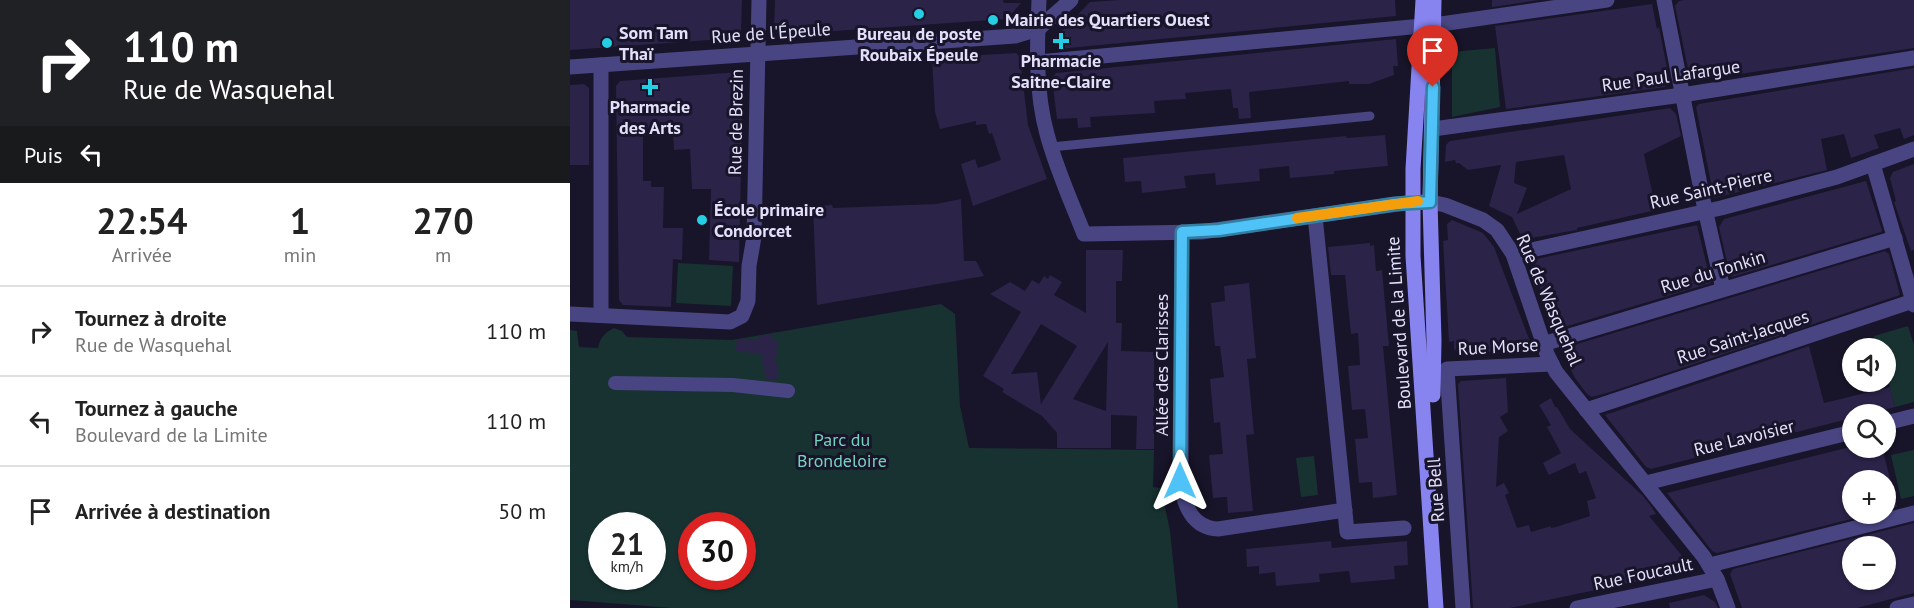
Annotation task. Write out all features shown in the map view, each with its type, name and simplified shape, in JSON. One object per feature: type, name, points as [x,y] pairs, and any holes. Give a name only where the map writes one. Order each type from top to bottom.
[{"type":"main road","name":"Boulevard de la Limite","points":[[1423,0],[1428,26],[1433,129],[1430,202],[1434,340],[1432,376],[1446,608]]},
{"type":"main road","name":"Boulevard de la Limite","points":[[1434,0],[1428,26],[1412,202],[1413,256],[1436,608]]},
{"type":"street","name":"Rue de Brezin","points":[[601,315],[730,322],[742,316],[748,302],[749,266],[754,237],[759,0]]},
{"type":"street","points":[[1039,0],[1038,62],[1042,113],[1051,147]]},
{"type":"street","name":"Rue de l'Épeule","points":[[570,66],[1015,36],[1038,29],[1071,0]]},
{"type":"street","points":[[1038,62],[1428,26],[1607,0]]},
{"type":"street","points":[[1664,0],[1722,289]]},
{"type":"street","name":"Rue Paul Lafargue","points":[[1433,129],[1682,95],[1914,58]]},
{"type":"street","points":[[570,314],[601,315],[601,65]]},
{"type":"street","name":"Rue de Wasquehal","points":[[1051,147],[1084,234],[1219,230],[1412,202],[1430,202],[1454,208],[1483,220],[1497,230],[1513,254],[1551,364],[1710,565],[1728,608]]},
{"type":"street","name":"Rue Saint-Pierre","points":[[1513,254],[1706,212],[1837,177],[1914,149]]},
{"type":"street","points":[[1873,164],[1913,303]]},
{"type":"street","points":[[1315,216],[1347,532],[1404,528]]},
{"type":"street","name":"Allée des Clarisses","points":[[1182,232],[1180,481],[1188,509],[1197,522],[1203,526],[1218,529],[1345,510]]},
{"type":"street","name":"Rue du Tonkin","points":[[1543,344],[1895,238]]},
{"type":"street","name":"Rue Saint-Jacques","points":[[1586,410],[1913,303]]},
{"type":"street","name":"Rue Morse","points":[[1447,369],[1551,364]]},
{"type":"street","name":"Rue Bell","points":[[1447,369],[1463,608]]},
{"type":"street","points":[[615,383],[733,385],[788,391]]},
{"type":"street","points":[[1896,420],[1914,416]]},
{"type":"street","name":"Rue Lavoisier","points":[[1646,483],[1842,434]]},
{"type":"street","points":[[1710,565],[1914,513]]},
{"type":"street","name":"Rue Foucault","points":[[1577,608],[1717,579]]},
{"type":"street","points":[[1897,608],[1914,604]]},
{"type":"lane","points":[[1051,147],[1370,116]]},
{"type":"green space","points":[[1495,48],[1500,107],[1452,117],[1452,52]]},
{"type":"green space","points":[[678,263],[733,266],[731,306],[676,303]]},
{"type":"green space","name":"Parc du Brondeloire","points":[[941,304],[955,314],[960,406],[969,448],[1154,450],[1153,487],[1161,488],[1170,531],[1178,608],[672,608],[570,600],[570,330],[577,331],[579,347],[598,348],[603,336],[614,328],[622,331],[627,337],[732,340]]},
{"type":"green space","points":[[1908,326],[1914,345],[1914,402],[1896,407],[1894,404],[1891,392],[1896,392],[1896,338],[1875,338],[1874,336]]},
{"type":"green space","points":[[1914,450],[1914,496],[1901,499],[1892,458],[1896,458],[1896,454]]},
{"type":"green space","points":[[1314,456],[1318,495],[1301,497],[1296,458]]},
{"type":"building","points":[[570,0],[742,0],[741,33],[737,38],[570,50]]},
{"type":"building","points":[[775,0],[1003,0],[1004,3],[1021,3],[1007,19],[778,35],[774,30]]},
{"type":"building","points":[[1119,0],[1395,0],[1396,16],[1059,49],[1054,39],[1090,2]]},
{"type":"building","points":[[1492,0],[1539,0],[1492,7]]},
{"type":"building","points":[[1914,0],[1914,48],[1694,81],[1690,78],[1675,6],[1679,1]]},
{"type":"building","points":[[1652,4],[1669,78],[1665,87],[1506,109],[1495,26]]},
{"type":"building","points":[[1396,39],[1398,66],[1393,66],[1394,75],[1369,84],[1349,84],[1349,81],[1249,92],[1251,118],[1239,119],[1238,108],[1233,108],[1231,89],[1185,93],[1186,99],[1154,101],[1155,113],[1090,117],[1091,127],[1078,128],[1077,118],[1057,119],[1052,78],[1056,73]]},
{"type":"building","points":[[1016,53],[1020,57],[1028,125],[1047,179],[973,206],[961,164],[975,159],[978,168],[1001,160],[992,133],[989,134],[986,124],[976,125],[976,121],[940,129],[935,112],[932,58]]},
{"type":"building","points":[[1914,68],[1914,135],[1904,139],[1900,128],[1874,135],[1879,148],[1851,158],[1844,134],[1821,139],[1827,170],[1714,198],[1696,107],[1699,104]]},
{"type":"building","points":[[739,72],[743,76],[739,262],[709,260],[711,189],[692,189],[690,149],[674,150],[673,135],[643,136],[643,181],[651,181],[651,187],[664,187],[663,228],[683,228],[682,260],[673,259],[671,307],[623,305],[619,300],[616,86],[620,81]]},
{"type":"building","points":[[584,84],[589,88],[589,165],[570,165],[570,85]]},
{"type":"building","points":[[1670,108],[1676,114],[1681,136],[1644,154],[1656,210],[1577,228],[1577,230],[1525,239],[1521,236],[1512,217],[1489,206],[1501,165],[1468,170],[1455,160],[1445,162],[1446,145],[1450,141]],"holes":[[[1564,155],[1571,189],[1517,214],[1527,188],[1514,183],[1516,162]]]},
{"type":"building","points":[[1385,135],[1388,166],[1290,178],[1289,166],[1259,169],[1260,181],[1216,185],[1215,173],[1184,176],[1186,188],[1142,193],[1141,181],[1125,182],[1123,158],[1346,136],[1347,138]]},
{"type":"building","points":[[1914,164],[1914,250],[1911,251],[1894,202],[1896,201],[1890,178],[1893,172]]},
{"type":"building","points":[[1866,181],[1881,232],[1732,277],[1730,275],[1719,227],[1724,219]]},
{"type":"building","points":[[961,199],[964,261],[976,261],[984,276],[817,305],[813,206],[832,205],[833,208],[936,204]]},
{"type":"building","points":[[1452,220],[1483,233],[1494,247],[1531,344],[1526,350],[1459,353],[1454,349],[1454,341],[1449,342],[1443,241],[1448,240],[1447,224]]},
{"type":"building","points":[[1697,225],[1711,283],[1551,331],[1534,263],[1536,259]]},
{"type":"building","points":[[1370,243],[1370,246],[1374,245],[1376,271],[1382,270],[1389,346],[1383,346],[1397,495],[1373,498],[1372,482],[1359,483],[1355,439],[1368,438],[1365,409],[1352,410],[1348,366],[1360,365],[1358,333],[1351,334],[1345,275],[1331,275],[1328,247]]},
{"type":"building","points":[[1086,250],[1123,250],[1122,281],[1116,281],[1116,323],[1122,323],[1121,351],[1154,352],[1154,449],[1136,449],[1137,416],[1111,415],[1111,448],[1057,448],[1057,433],[1042,416],[1002,392],[1004,389],[983,376],[1021,312],[990,294],[1010,282],[1025,291],[1032,280],[1039,284],[1044,276],[1048,279],[1050,275],[1062,282],[1054,295],[1086,313]],"holes":[[[1041,324],[1077,346],[1041,404],[1037,372],[1011,374]],[[1108,342],[1106,411],[1073,399]]]},
{"type":"building","points":[[1885,251],[1889,254],[1900,295],[1610,392],[1592,397],[1587,394],[1575,378],[1562,352],[1564,348]]},
{"type":"building","points":[[1249,283],[1256,358],[1247,359],[1254,434],[1246,435],[1253,511],[1228,513],[1227,497],[1213,498],[1209,455],[1223,454],[1220,422],[1214,423],[1210,379],[1224,377],[1220,346],[1215,346],[1211,303],[1225,301],[1224,286]]},
{"type":"building","points":[[771,334],[772,340],[778,340],[778,355],[775,354],[779,378],[766,380],[761,354],[736,351],[737,339],[759,340],[758,337]]},
{"type":"building","points":[[1809,346],[1824,403],[1869,392],[1891,392],[1894,404],[1842,404],[1842,421],[1651,469],[1646,467],[1605,415]]},
{"type":"building","points":[[1506,378],[1508,412],[1500,417],[1508,431],[1499,437],[1496,487],[1504,483],[1509,493],[1505,495],[1517,528],[1529,525],[1531,532],[1590,516],[1587,501],[1596,498],[1586,471],[1579,474],[1575,463],[1549,475],[1543,463],[1561,453],[1547,427],[1551,425],[1539,405],[1551,398],[1570,429],[1651,506],[1656,514],[1649,516],[1689,564],[1687,571],[1510,608],[1473,608],[1458,384],[1461,381]]},
{"type":"building","points":[[1842,449],[1842,458],[1885,458],[1888,470],[1842,470],[1842,521],[1717,553],[1712,551],[1667,493]]},
{"type":"building","points":[[1914,523],[1914,593],[1857,608],[1742,608],[1730,574],[1733,569],[1842,541],[1842,590],[1896,590],[1896,536],[1863,536]]},
{"type":"building","points":[[1331,541],[1332,548],[1407,541],[1408,565],[1394,566],[1395,579],[1351,583],[1349,571],[1319,574],[1320,582],[1276,586],[1275,572],[1259,574],[1259,566],[1247,567],[1246,549]]},
{"type":"building","points":[[1704,595],[1715,602],[1718,608],[1670,608],[1669,603]]},
{"type":"slow traffic","points":[[1297,218],[1418,201]]},
{"type":"place","name":"Bureau de poste Roubaix Épeule","points":[[919,14]]},
{"type":"place","name":"Mairie des Quartiers Ouest","points":[[993,20]]},
{"type":"place","name":"Pharmacie Saitne-Claire","points":[[1061,41]]},
{"type":"place","name":"Som Tam Thaï","points":[[607,43]]},
{"type":"place","name":"Pharmacie des Arts","points":[[650,87]]},
{"type":"place","name":"École primaire Condorcet","points":[[702,220]]},
{"type":"route","points":[[1180,481],[1182,232],[1219,230],[1395,204],[1430,202],[1433,87]]}]
